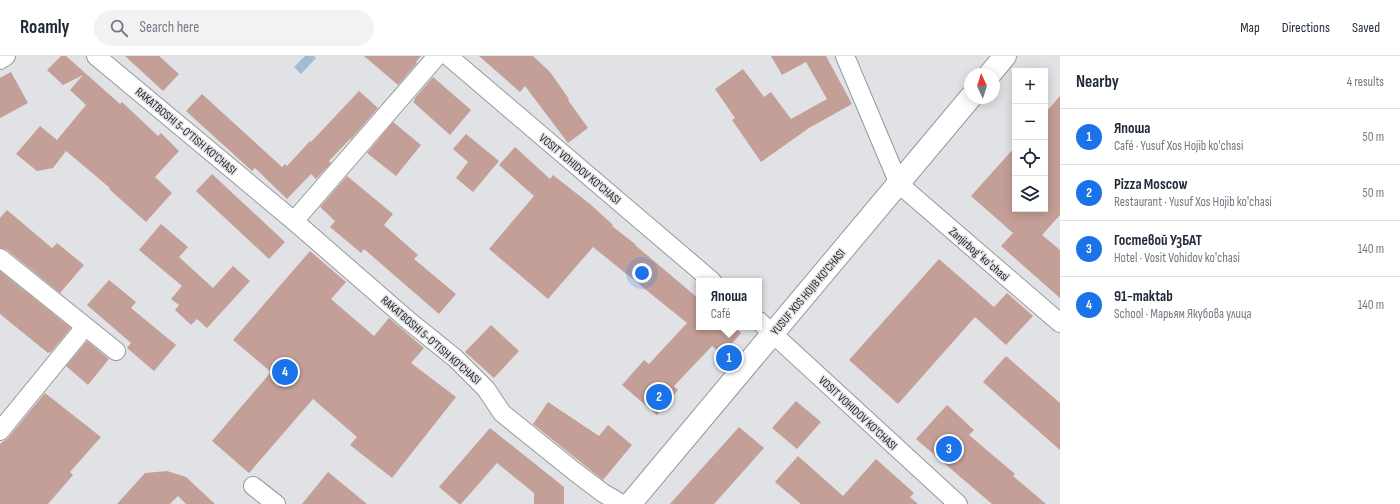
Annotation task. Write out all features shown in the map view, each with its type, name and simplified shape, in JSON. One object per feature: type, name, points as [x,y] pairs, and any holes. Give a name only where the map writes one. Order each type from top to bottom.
[{"type":"main road","points":[[995,68],[1005,56]]},
{"type":"main road","name":"YUSUF XOS HOJIB KO'CHASI","points":[[630,504],[766,328],[899,184],[965,104]]},
{"type":"street","points":[[0,60],[6,56]]},
{"type":"street","name":"RAKATBOSHI 5-O'TISH KO'CHASI","points":[[96,56],[294,221],[409,321],[455,358],[486,389],[502,413],[603,493],[622,504]]},
{"type":"street","points":[[294,221],[437,56]]},
{"type":"street","name":"VOSIT VOHIDOV KO'CHASI","points":[[448,56],[708,278]]},
{"type":"street","points":[[845,56],[899,184]]},
{"type":"street","name":"Zanjirbogʻ koʻchasi","points":[[899,184],[1060,323]]},
{"type":"street","points":[[0,258],[116,351]]},
{"type":"street","points":[[0,430],[85,327]]},
{"type":"street","name":"VOSIT VOHIDOV KO'CHASI","points":[[766,328],[958,504]]},
{"type":"street","points":[[253,486],[276,504]]},
{"type":"water","points":[[305,56],[314,56],[316,58],[301,74],[294,67]]},
{"type":"building","points":[[61,56],[66,56],[120,104],[122,102],[158,136],[161,133],[179,151],[155,177],[172,193],[146,222],[109,189],[110,188],[66,151],[53,168],[37,171],[16,154],[40,126],[57,140],[86,105],[70,90],[83,75],[63,85],[47,70]]},
{"type":"building","points":[[125,56],[159,56],[179,74],[163,91]]},
{"type":"building","points":[[364,56],[421,56],[416,62],[417,63],[398,85]]},
{"type":"building","points":[[479,56],[533,56],[550,72],[588,128],[568,143],[525,86],[520,92]]},
{"type":"building","points":[[771,56],[826,56],[852,104],[809,128],[761,162],[732,120],[735,118],[715,89],[743,69],[764,97],[771,92],[791,119],[827,99],[806,62],[782,75]]},
{"type":"building","points":[[11,72],[28,103],[0,118],[0,78]]},
{"type":"building","points":[[433,77],[471,110],[450,135],[413,102]]},
{"type":"building","points":[[359,91],[378,108],[351,139],[329,161],[331,163],[316,179],[311,174],[287,199],[255,168],[252,171],[186,111],[202,94],[282,167],[285,164],[287,166]]},
{"type":"building","points":[[1060,96],[1060,215],[1042,235],[1060,250],[1060,298],[1001,246],[1013,233],[971,196],[1012,150],[1012,212],[1048,212],[1048,110]]},
{"type":"building","points":[[393,122],[421,145],[396,176],[367,153]]},
{"type":"building","points":[[466,134],[499,161],[473,192],[456,178],[468,162],[453,149]]},
{"type":"building","points":[[515,147],[550,179],[553,175],[590,204],[613,225],[612,226],[696,296],[696,330],[738,330],[741,333],[722,355],[712,346],[674,386],[678,390],[657,415],[622,385],[644,360],[649,364],[687,323],[593,247],[548,299],[489,249],[534,196],[499,165]]},
{"type":"building","points":[[212,174],[285,242],[269,259],[196,191]]},
{"type":"building","points":[[347,176],[393,214],[384,225],[418,255],[414,259],[456,294],[439,314],[364,249],[361,253],[330,227],[335,221],[320,207]]},
{"type":"building","points":[[7,210],[52,248],[57,243],[84,265],[60,293],[7,250],[0,248],[0,218]]},
{"type":"building","points":[[161,224],[188,247],[179,257],[213,288],[233,266],[250,281],[207,328],[197,319],[191,325],[175,310],[179,305],[171,299],[182,286],[139,250]]},
{"type":"building","points":[[310,251],[346,282],[331,299],[374,336],[389,318],[424,348],[411,363],[456,397],[392,478],[350,445],[357,437],[313,399],[249,473],[212,441],[271,372],[233,340]]},
{"type":"building","points":[[939,259],[994,307],[1007,293],[1033,316],[1006,345],[975,317],[898,404],[849,360]]},
{"type":"building","points":[[0,271],[71,328],[50,353],[48,353],[0,314]]},
{"type":"building","points":[[109,280],[136,302],[131,308],[176,345],[154,371],[127,348],[131,343],[87,305]]},
{"type":"building","points":[[491,325],[519,351],[494,378],[465,352]]},
{"type":"building","points":[[87,341],[109,359],[88,385],[66,366]]},
{"type":"building","points":[[1006,356],[1060,403],[1060,450],[983,382]]},
{"type":"building","points":[[45,393],[101,437],[70,472],[73,475],[48,504],[0,504],[0,444],[8,438]]},
{"type":"building","points":[[796,401],[821,422],[797,449],[772,428]]},
{"type":"building","points":[[548,402],[599,436],[608,425],[632,445],[603,480],[533,424]]},
{"type":"building","points":[[947,405],[974,430],[969,435],[1015,474],[1013,476],[1046,504],[992,504],[916,439]]},
{"type":"building","points":[[739,427],[764,448],[723,494],[714,504],[670,504]]},
{"type":"building","points":[[490,428],[564,487],[564,504],[534,504],[534,493],[497,463],[461,504],[459,504],[439,487]]},
{"type":"building","points":[[798,456],[843,496],[876,459],[914,493],[910,497],[918,504],[801,504],[775,482]]},
{"type":"building","points":[[167,471],[186,477],[215,504],[186,504],[178,496],[170,504],[117,504],[145,473]]},
{"type":"building","points":[[328,472],[367,504],[302,504]]},
{"type":"place","name":"Япоша","points":[[729,358]]},
{"type":"place","name":"91-maktab","points":[[285,372]]},
{"type":"place","name":"Pizza Moscow","points":[[659,397]]},
{"type":"place","name":"Гостевой УзБАТ","points":[[949,449]]}]
